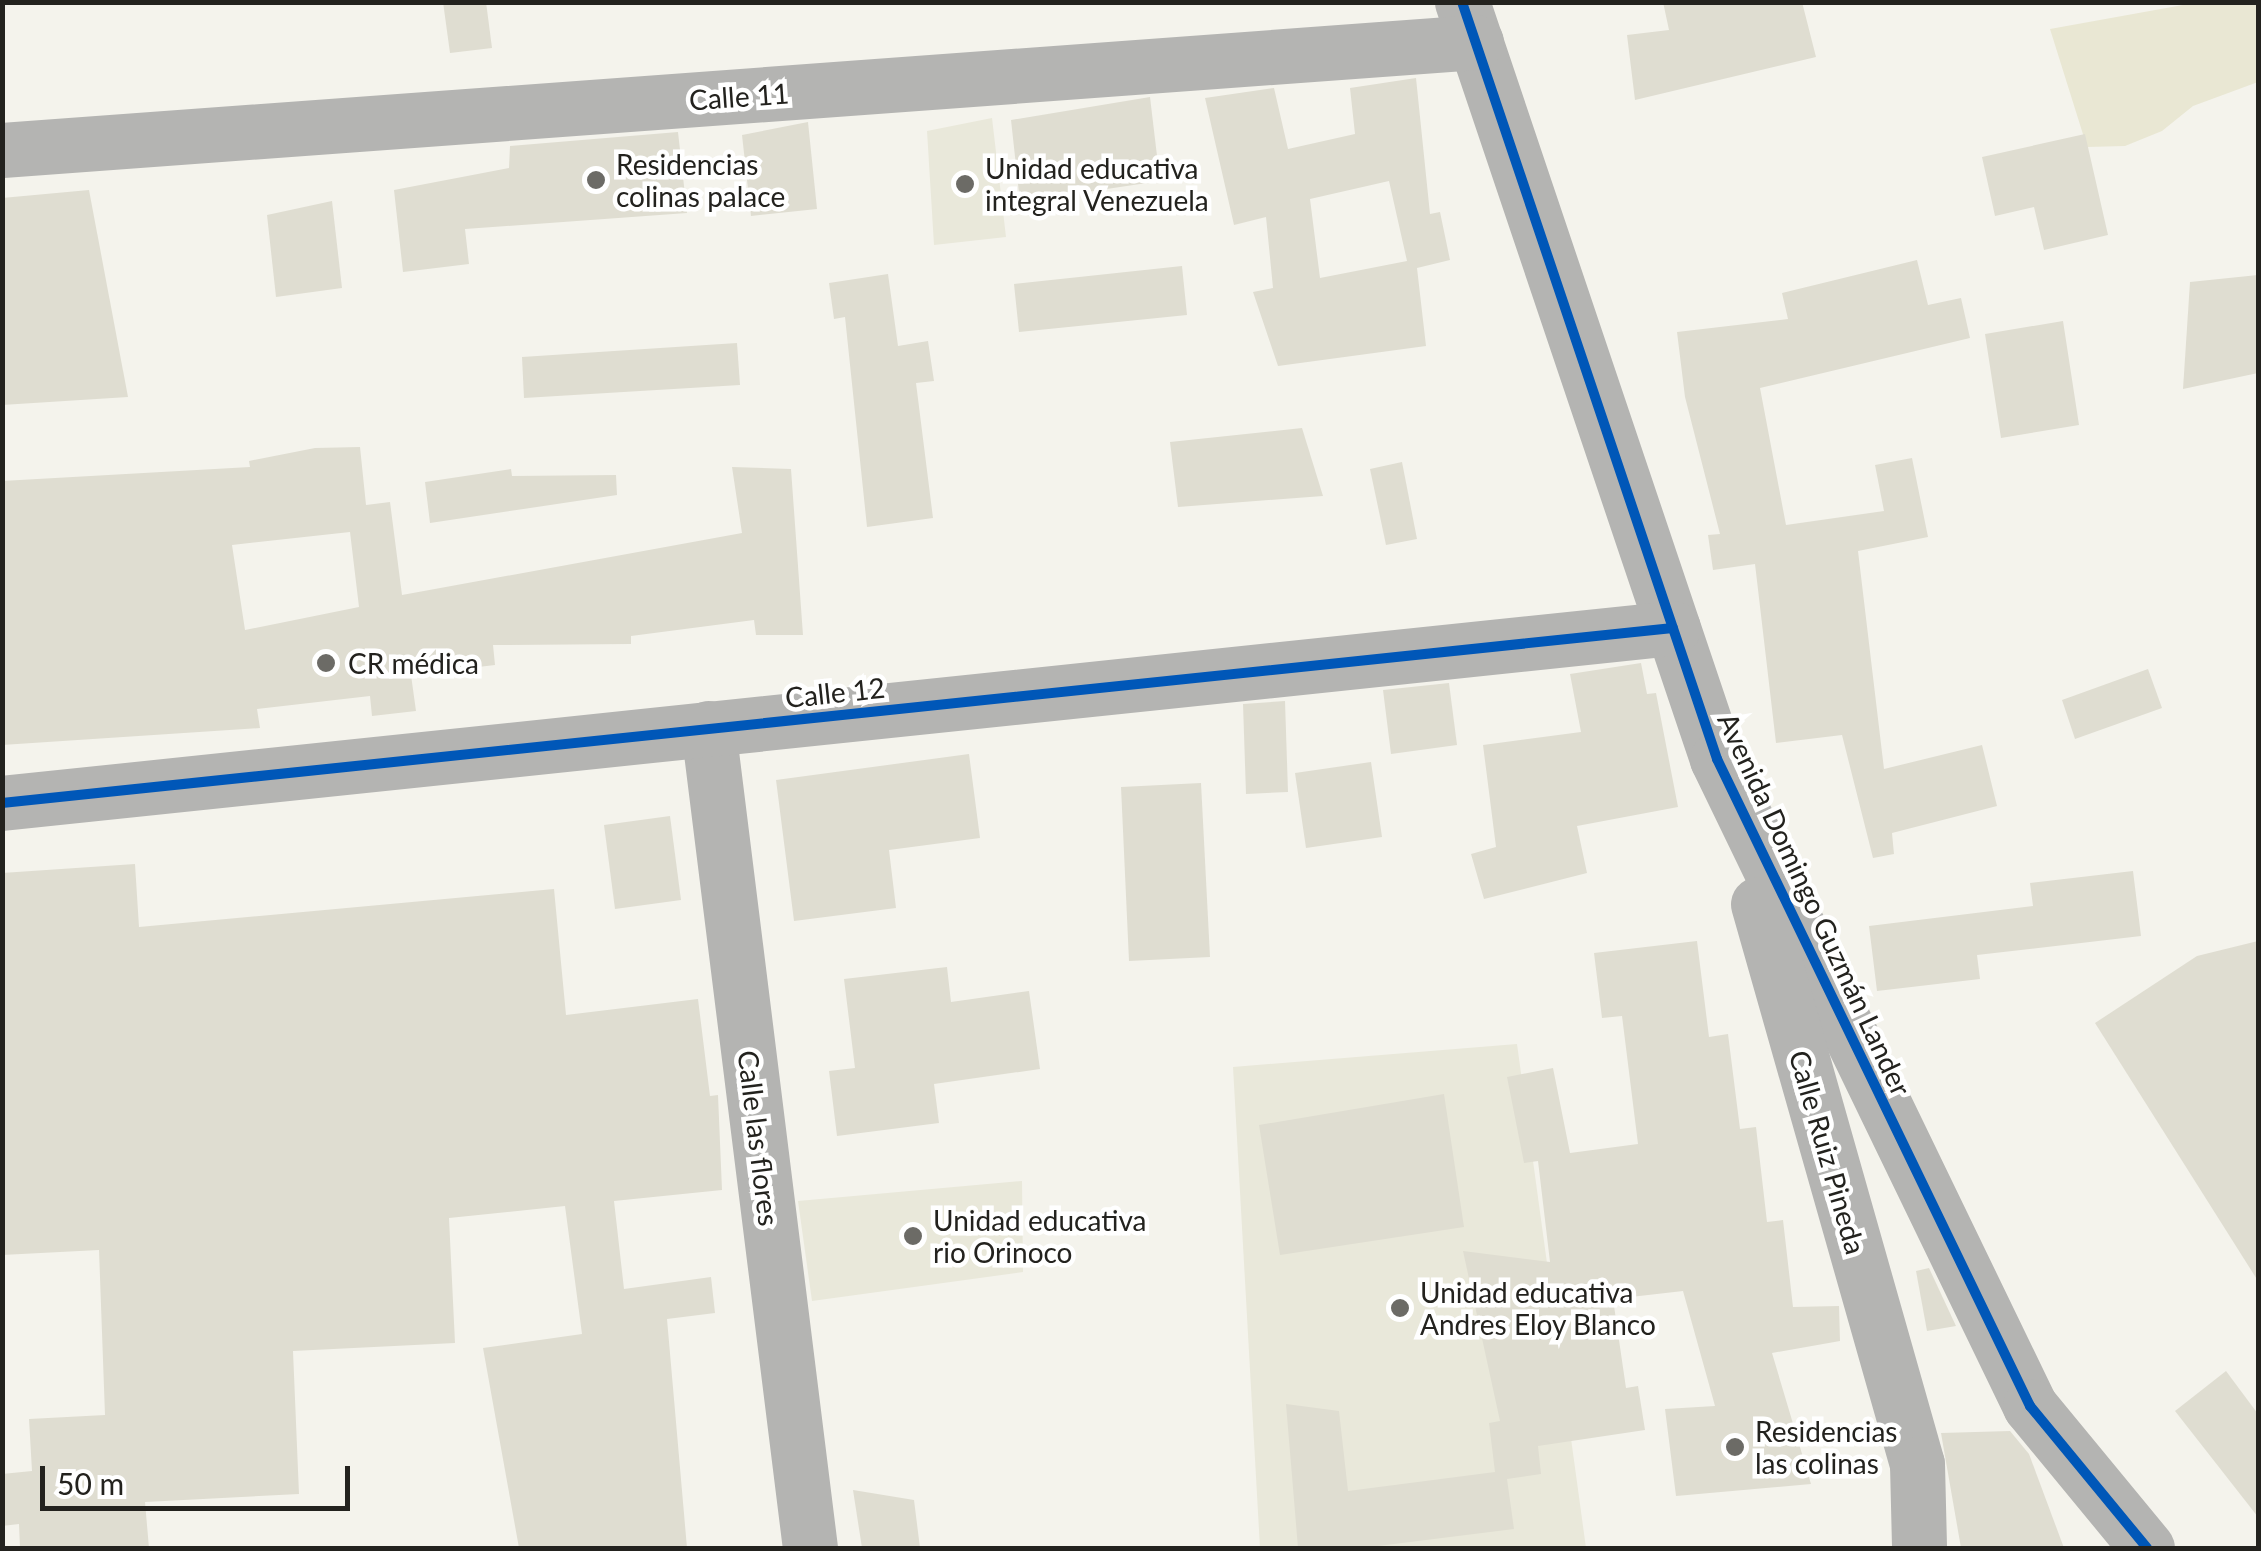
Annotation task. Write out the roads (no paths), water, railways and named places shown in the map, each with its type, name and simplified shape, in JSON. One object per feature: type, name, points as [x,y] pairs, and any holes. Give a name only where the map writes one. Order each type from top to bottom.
[{"type":"street","name":"Calle 11","points":[[2,150],[1469,22]]},
{"type":"street","name":"Avenida Domingo Guzmán Lander","points":[[1469,22],[1716,758],[2030,1406],[2147,1548]]},
{"type":"street","name":"Calle 12","points":[[2,804],[1673,628]]},
{"type":"street","name":"Calle las flores","points":[[708,728],[810,1548]]},
{"type":"street","name":"Calle Ruiz Pineda","points":[[1716,758],[1917,1464],[1920,1548]]},
{"type":"place","name":"Residencias colinas palace","points":[[596,180]]},
{"type":"place","name":"Unidad educativa integral Venezuela","points":[[965,184]]},
{"type":"place","name":"CR médica","points":[[326,663]]},
{"type":"place","name":"Unidad educativa rio Orinoco","points":[[913,1236]]},
{"type":"place","name":"Unidad educativa Andres Eloy Blanco","points":[[1400,1308]]},
{"type":"place","name":"Residencias las colinas","points":[[1735,1447]]}]
